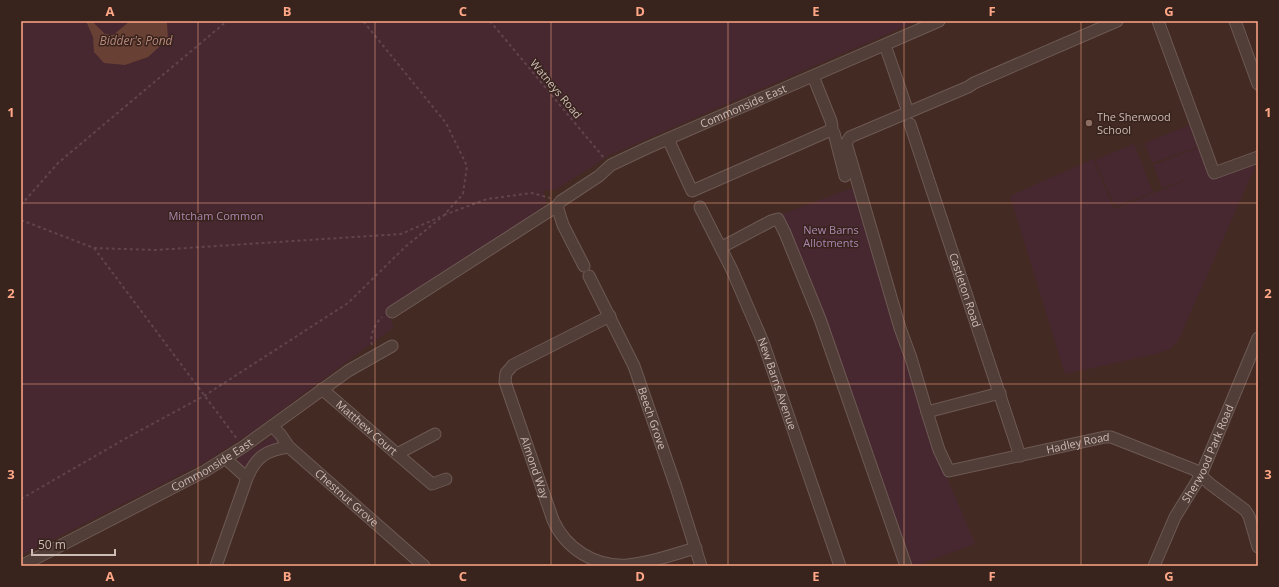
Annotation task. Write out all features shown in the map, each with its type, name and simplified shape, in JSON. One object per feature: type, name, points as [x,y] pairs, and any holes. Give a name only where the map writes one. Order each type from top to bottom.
[{"type":"street","name":"Commonside East","points":[[392,312],[559,203],[611,166],[668,139],[940,21]]},
{"type":"street","points":[[1000,393],[927,412],[911,358],[900,328],[846,143],[850,137],[1117,21]]},
{"type":"street","points":[[1158,21],[1214,173],[1258,157]]},
{"type":"street","points":[[1235,21],[1258,84]]},
{"type":"street","points":[[885,45],[908,112]]},
{"type":"street","points":[[813,76],[831,121],[831,130],[834,133],[845,176]]},
{"type":"street","name":"Castleton Road","points":[[910,124],[1020,456]]},
{"type":"street","points":[[668,139],[692,192],[831,130]]},
{"type":"street","name":"Beech Grove","points":[[559,203],[563,225],[610,316],[640,380],[701,566]]},
{"type":"street","name":"New Barns Avenue","points":[[700,207],[722,247],[763,342],[840,566]]},
{"type":"street","points":[[722,247],[771,221],[778,219],[802,273],[820,319],[906,566]]},
{"type":"street","name":"Almond Way","points":[[610,316],[513,364],[506,373],[505,382],[553,520],[562,536],[574,548],[589,558],[607,564],[628,565],[696,548]]},
{"type":"street","name":"Sherwood Park Road","points":[[1154,566],[1175,517],[1201,475],[1257,343]]},
{"type":"street","name":"Commonside East","points":[[21,566],[198,475],[226,459],[322,389],[376,354],[392,346]]},
{"type":"street","name":"Matthew Court","points":[[322,389],[397,454],[435,434]]},
{"type":"street","name":"Hadley Road","points":[[927,412],[939,450],[949,471],[1100,438],[1111,437],[1192,468],[1244,510],[1249,516],[1258,547]]},
{"type":"street","name":"Chestnut Grove","points":[[272,426],[280,434],[288,447],[424,566]]},
{"type":"street","points":[[216,566],[251,469],[257,460],[266,453],[288,447]]},
{"type":"street","points":[[397,454],[432,484],[446,479]]},
{"type":"street","points":[[226,459],[247,478]]},
{"type":"path","points":[[21,205],[58,163],[227,21]]},
{"type":"path","points":[[21,499],[130,436],[204,396],[348,303],[405,247],[442,216],[463,194],[467,166],[446,123],[363,21]]},
{"type":"path","name":"Watneys Road","points":[[490,21],[611,166]]},
{"type":"path","points":[[21,220],[94,248],[155,250],[400,234],[487,199],[532,193],[559,203]]},
{"type":"path","points":[[94,248],[243,447]]},
{"type":"path","points":[[376,354],[371,343],[375,325],[382,318],[392,312]]},
{"type":"green space","name":"Mitcham Common","points":[[21,21],[917,21],[610,155],[555,190],[543,191],[547,203],[485,251],[387,312],[394,327],[252,432],[207,461],[21,556]]},
{"type":"green space","points":[[1192,124],[1200,146],[1152,163],[1145,143]]},
{"type":"green space","points":[[1134,144],[1153,192],[1115,207],[1095,160]]},
{"type":"green space","points":[[1200,147],[1213,179],[1251,164],[1255,167],[1178,341],[1171,348],[1160,353],[1065,374],[1010,196],[1093,159],[1114,209],[1201,174],[1162,188],[1153,165]]},
{"type":"green space","name":"New Barns Allotments","points":[[855,187],[938,456],[975,544],[915,566],[908,566],[780,215]]},
{"type":"green space","points":[[272,436],[277,438],[277,445],[259,453],[248,465],[242,468],[237,463],[241,456]]},
{"type":"water","name":"Bidder's Pond","points":[[86,21],[92,21],[105,34],[113,35],[130,21],[166,21],[168,39],[148,57],[125,65],[104,63],[94,52],[93,37]]},
{"type":"place","name":"The Sherwood School","points":[[1089,123]]}]
